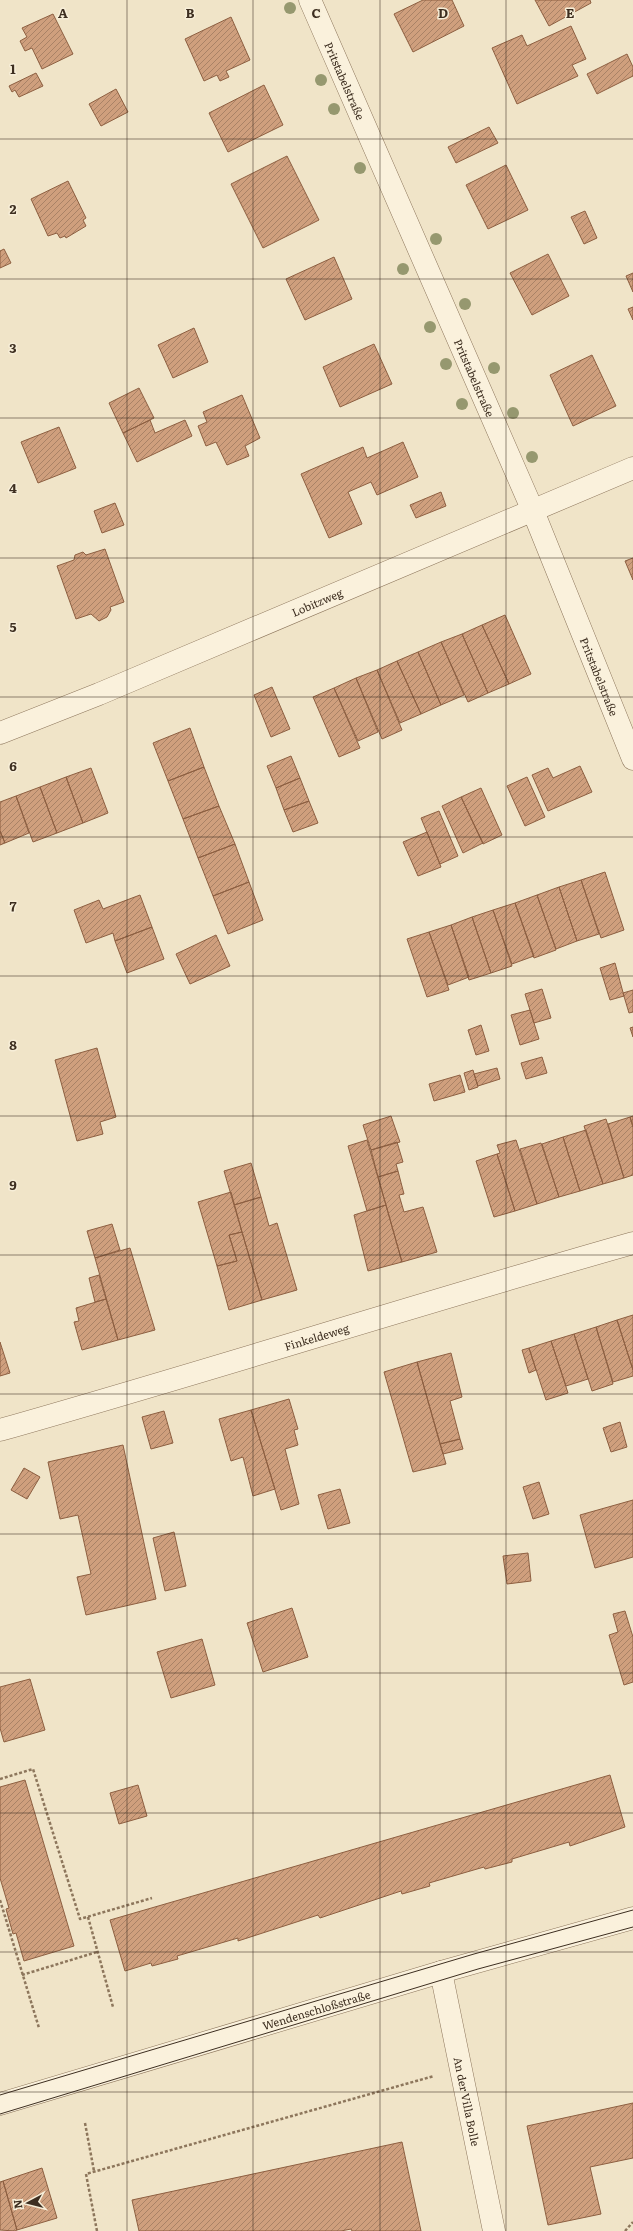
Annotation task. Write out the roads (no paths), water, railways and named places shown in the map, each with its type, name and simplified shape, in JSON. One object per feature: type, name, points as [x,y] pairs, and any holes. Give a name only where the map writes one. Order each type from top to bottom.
[{"type":"street","name":"Pritstabelstraße","points":[[310,0],[533,512],[633,759]]},
{"type":"street","name":"Lobitzweg","points":[[0,733],[100,694],[533,512],[633,468]]},
{"type":"street","name":"Finkeldeweg","points":[[0,1430],[159,1385],[495,1282],[633,1243]]},
{"type":"street","name":"Wendenschloßstraße","points":[[0,2104],[441,1972],[633,1918]]},
{"type":"street","name":"An der Villa Bolle","points":[[441,1972],[462,2068],[494,2231]]},
{"type":"tram line","points":[[0,2095],[474,1954],[633,1910]]},
{"type":"tram line","points":[[0,2114],[478,1969],[633,1927]]}]
